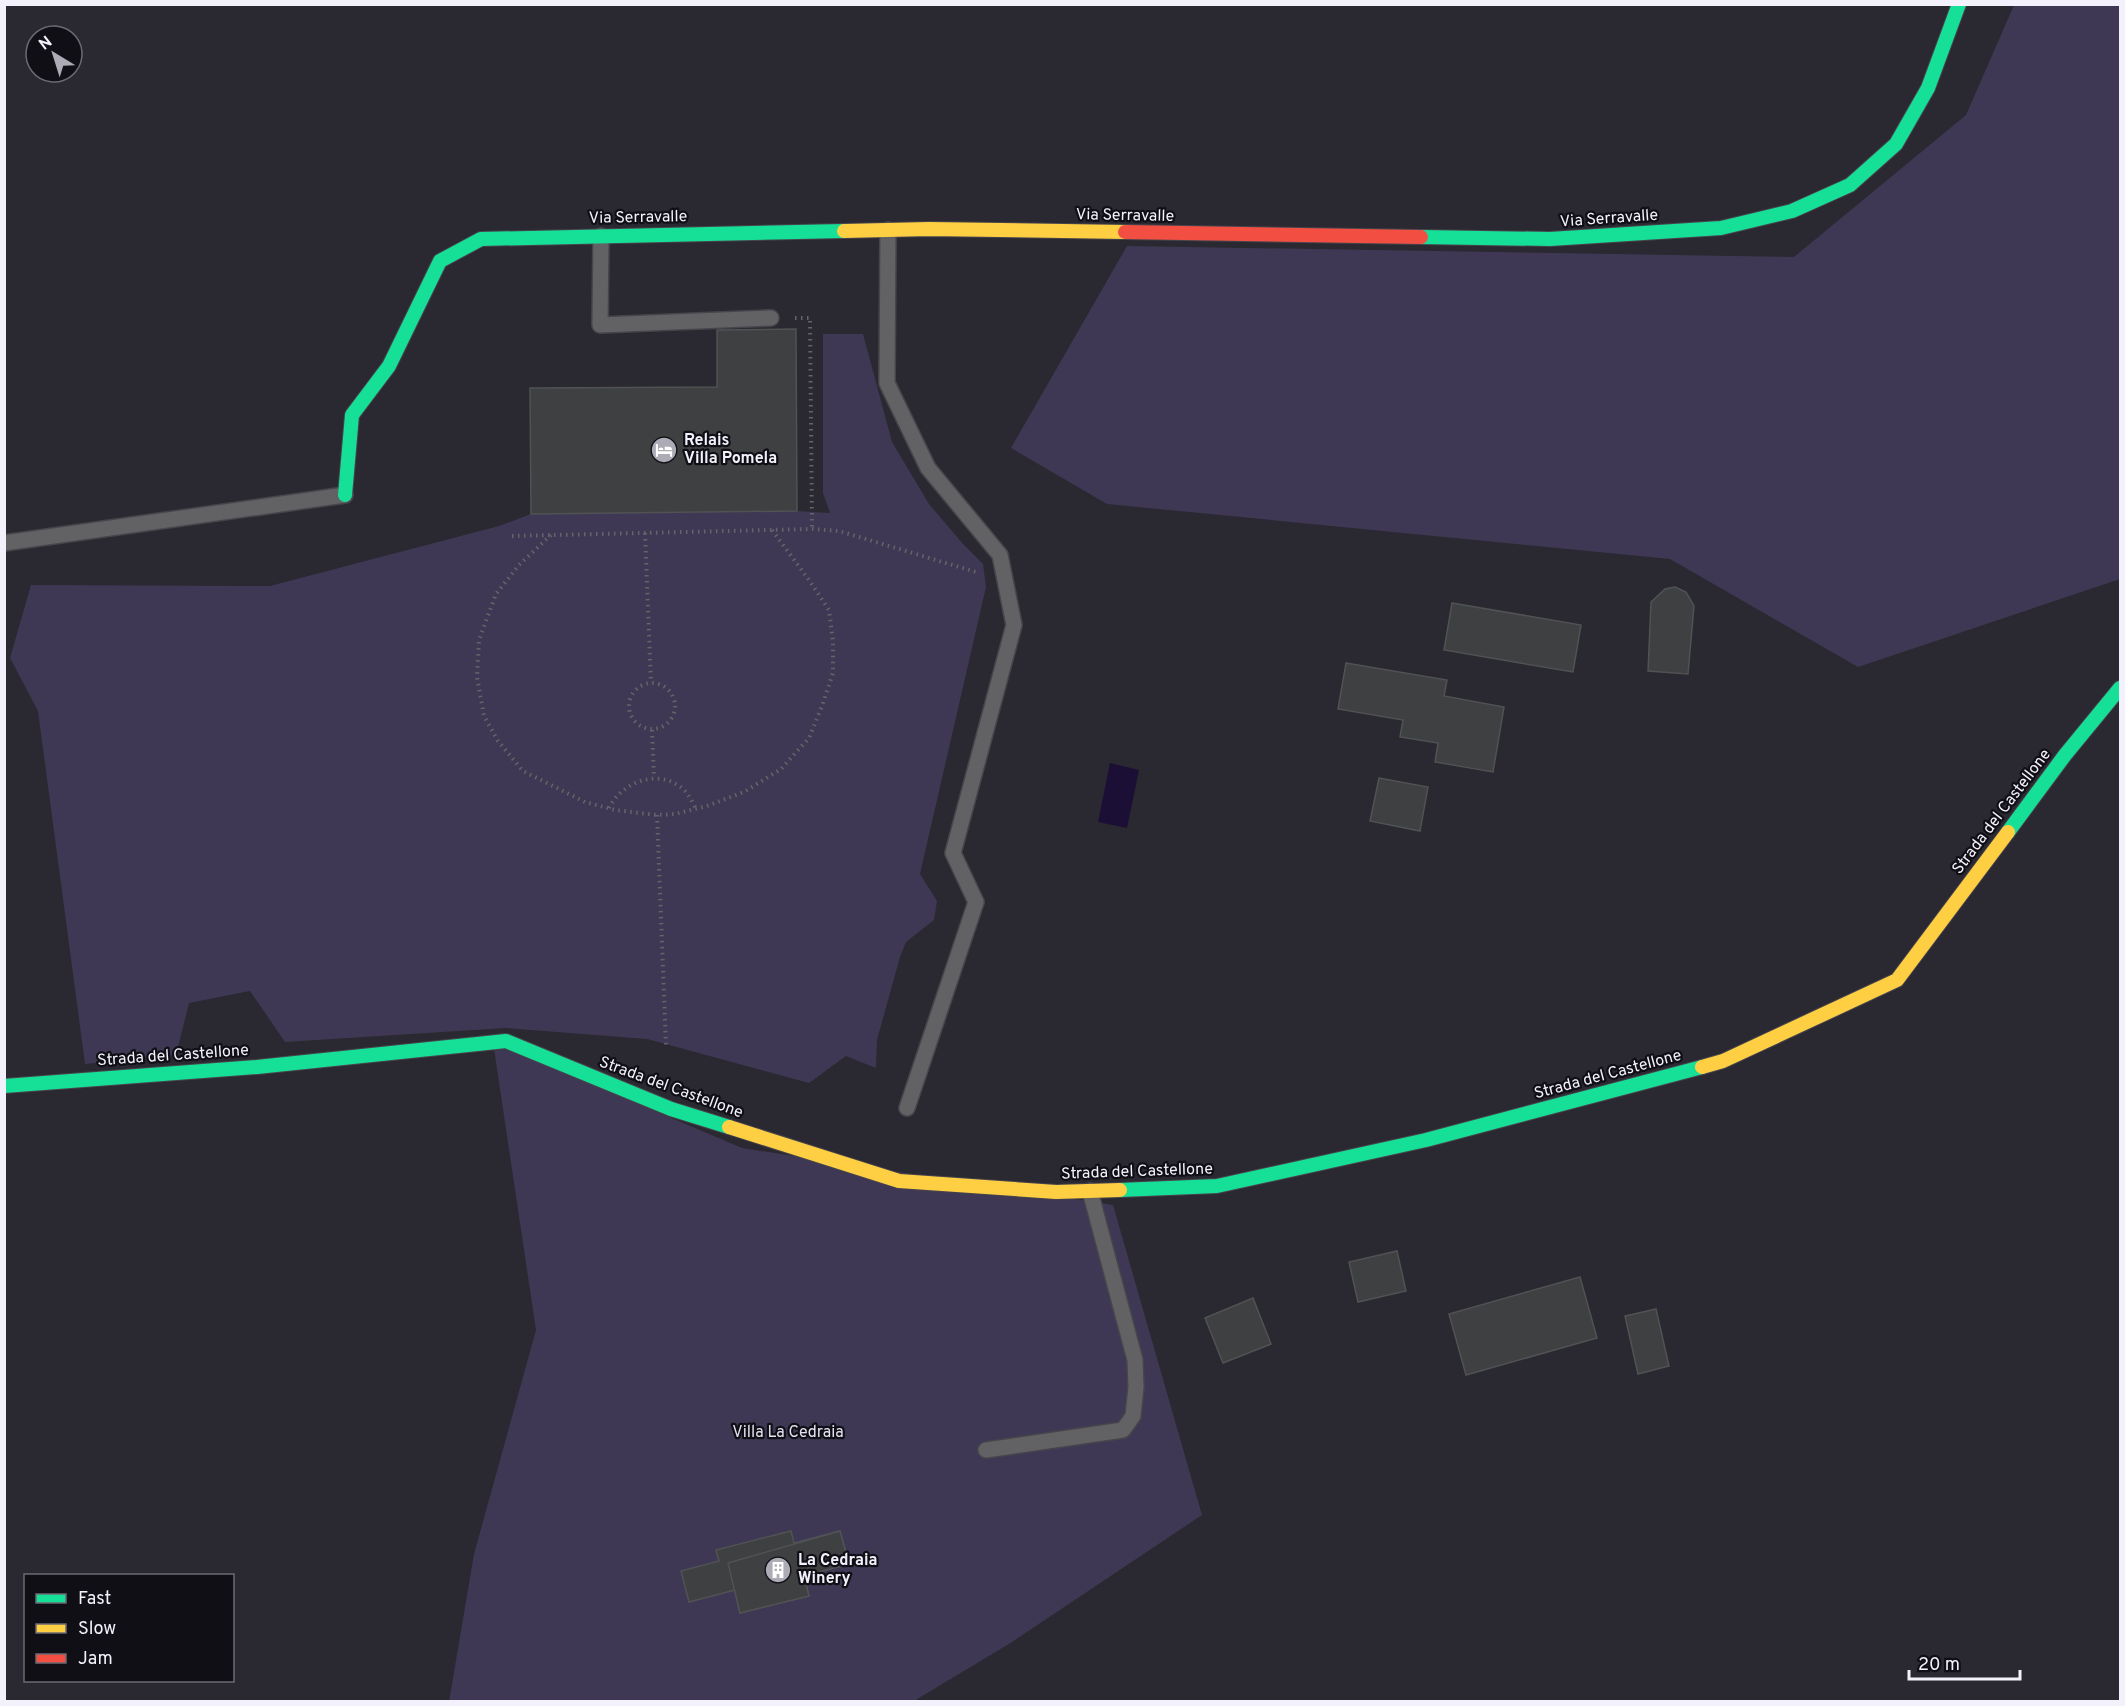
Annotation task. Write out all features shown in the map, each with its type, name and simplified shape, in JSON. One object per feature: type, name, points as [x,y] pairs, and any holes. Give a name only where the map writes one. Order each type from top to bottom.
[{"type":"street","name":"Via Serravalle","points":[[345,495],[352,416],[389,366],[440,261],[481,239],[953,229],[1551,240],[1721,228],[1792,211],[1850,185],[1896,144],[1928,88],[1959,4]]},
{"type":"street","name":"Strada del Castellone","points":[[4,1086],[257,1067],[506,1041],[671,1109],[899,1181],[1056,1192],[1217,1186],[1426,1140],[1723,1061],[1897,980],[2065,755],[2121,688]]},
{"type":"lane","points":[[888,230],[887,383],[928,468],[1000,555],[1014,625],[953,853],[976,902],[907,1108]]},
{"type":"lane","points":[[601,236],[600,325],[771,318]]},
{"type":"lane","points":[[4,543],[345,495]]},
{"type":"lane","points":[[986,1450],[1123,1430],[1133,1416],[1136,1387],[1135,1360],[1090,1191]]},
{"type":"path","points":[[771,318],[810,318],[812,528]]},
{"type":"path","points":[[512,536],[812,528],[839,531],[1005,581]]},
{"type":"path","points":[[551,535],[519,565],[496,594],[479,640],[477,677],[484,716],[498,741],[523,771],[585,802],[657,815],[696,809],[744,792],[782,769],[809,738],[822,706],[833,673],[833,641],[829,610],[772,530]]},
{"type":"path","points":[[645,533],[651,683]]},
{"type":"path","points":[[651,683],[667,687],[676,702],[676,710],[668,725],[652,730],[636,723],[630,716],[629,707],[630,698],[635,691],[642,685],[651,683]]},
{"type":"path","points":[[652,730],[654,778]]},
{"type":"path","points":[[609,808],[615,796],[622,791],[654,778],[677,784],[687,793],[696,809]]},
{"type":"path","points":[[657,815],[666,1045]]},
{"type":"green space","points":[[2014,5],[2120,5],[2120,579],[1858,667],[1670,559],[1107,504],[1011,448],[1127,246],[1794,257],[1966,115]]},
{"type":"green space","points":[[823,334],[863,334],[892,442],[929,504],[983,564],[986,587],[920,874],[937,901],[934,920],[906,942],[900,957],[877,1040],[876,1068],[846,1056],[809,1083],[647,1039],[506,1028],[285,1042],[250,991],[189,1003],[176,1055],[85,1064],[38,711],[10,658],[31,585],[270,586],[499,526],[531,514],[797,511],[830,513],[823,493]]},
{"type":"green space","name":"Villa La Cedraia","points":[[493,1042],[742,1148],[1113,1205],[1202,1515],[1009,1644],[914,1701],[449,1702],[474,1554],[536,1330]]},
{"type":"shaded area","points":[[1110,763],[1139,770],[1127,828],[1098,822]]},
{"type":"building","name":"Relais Villa Pomela","points":[[796,329],[797,511],[531,514],[530,388],[717,387],[717,330]]},
{"type":"building","points":[[1675,587],[1686,592],[1694,606],[1688,674],[1648,671],[1651,602],[1665,589]]},
{"type":"building","points":[[1452,603],[1581,625],[1573,672],[1444,650]]},
{"type":"building","points":[[1346,663],[1447,680],[1444,696],[1504,707],[1493,772],[1435,762],[1438,743],[1400,737],[1403,720],[1338,709]]},
{"type":"building","points":[[1379,778],[1428,787],[1420,831],[1370,821]]},
{"type":"building","points":[[1397,1251],[1406,1291],[1358,1302],[1349,1262]]},
{"type":"building","points":[[1580,1277],[1597,1338],[1466,1375],[1449,1314]]},
{"type":"building","points":[[1253,1298],[1271,1344],[1223,1363],[1205,1318]]},
{"type":"building","points":[[1656,1309],[1669,1366],[1638,1374],[1625,1316]]},
{"type":"building","name":"La Cedraia Winery","points":[[791,1531],[794,1543],[840,1531],[849,1564],[804,1576],[809,1596],[740,1613],[735,1590],[689,1602],[681,1571],[719,1561],[716,1550]]},
{"type":"building","name":"La Cedraia Winery","points":[[840,1531],[849,1564],[804,1576],[809,1596],[740,1613],[728,1563]]},
{"type":"traffic: fast","points":[[1421,237],[1550,239],[1721,228],[1792,211],[1850,185],[1896,144],[1928,88],[1959,4]]},
{"type":"traffic: fast","points":[[345,495],[352,415],[389,366],[440,261],[481,239],[844,231]]},
{"type":"traffic: fast","points":[[2008,832],[2065,755],[2120,688]]},
{"type":"traffic: fast","points":[[4,1086],[257,1067],[506,1041],[671,1109],[729,1127]]},
{"type":"traffic: fast","points":[[1120,1190],[1217,1186],[1426,1140],[1702,1067]]},
{"type":"traffic: slow","points":[[844,231],[929,229],[1125,232]]},
{"type":"traffic: slow","points":[[1702,1067],[1723,1061],[1897,980],[2008,832]]},
{"type":"traffic: slow","points":[[729,1127],[899,1181],[1056,1192],[1120,1190]]},
{"type":"traffic: jam","points":[[1125,232],[1421,237]]},
{"type":"place","name":"Relais Villa Pomela","points":[[664,450]]},
{"type":"place","name":"La Cedraia Winery","points":[[778,1570]]}]
